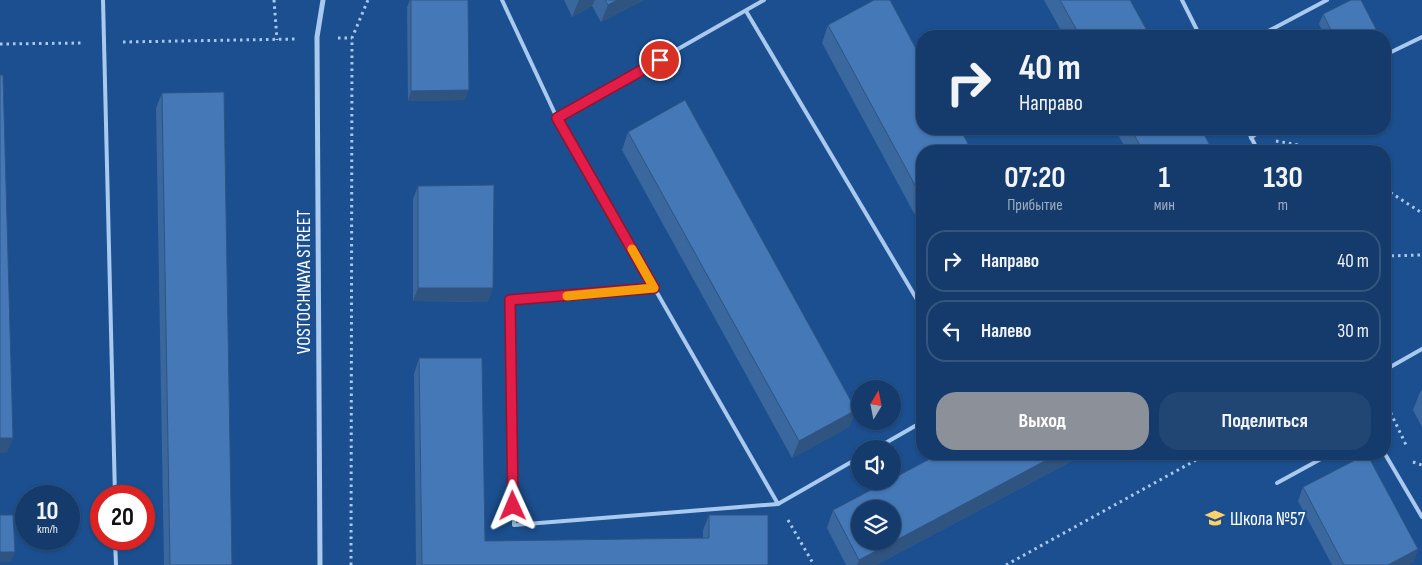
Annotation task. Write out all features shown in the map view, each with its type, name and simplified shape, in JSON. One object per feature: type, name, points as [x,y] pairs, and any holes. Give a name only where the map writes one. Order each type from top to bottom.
[{"type":"street","name":"VOSTOCHNAYA STREET","points":[[320,565],[317,37],[323,0]]},
{"type":"lane","points":[[103,0],[114,485]]},
{"type":"lane","points":[[502,0],[557,118],[778,504]]},
{"type":"lane","points":[[557,118],[764,0]]},
{"type":"lane","points":[[1182,0],[1197,30]]},
{"type":"lane","points":[[1270,30],[1327,0]]},
{"type":"lane","points":[[746,10],[916,298]]},
{"type":"lane","points":[[1391,52],[1422,38]]},
{"type":"lane","points":[[1250,135],[1255,145]]},
{"type":"lane","points":[[1251,138],[1255,135]]},
{"type":"lane","points":[[654,288],[510,300],[514,524],[778,504],[851,463]]},
{"type":"lane","points":[[1391,367],[1422,350]]},
{"type":"lane","points":[[891,440],[916,425]]},
{"type":"lane","points":[[1277,483],[1319,460]]},
{"type":"lane","points":[[1388,460],[1422,517]]},
{"type":"lane","points":[[115,550],[116,565]]},
{"type":"path","points":[[274,0],[277,40]]},
{"type":"path","points":[[351,565],[352,38],[368,0]]},
{"type":"path","points":[[0,44],[277,40],[317,37],[352,38]]},
{"type":"path","points":[[1251,138],[1295,145]]},
{"type":"path","points":[[1391,193],[1422,214]]},
{"type":"path","points":[[1391,256],[1422,255]]},
{"type":"path","points":[[1391,414],[1418,471]]},
{"type":"path","points":[[1006,565],[1196,460]]},
{"type":"path","points":[[778,504],[814,565]]},
{"type":"building","points":[[411,0],[468,0],[469,90],[411,91]]},
{"type":"building","points":[[605,0],[617,0],[608,5]]},
{"type":"building","points":[[874,0],[890,0],[916,49],[916,135],[963,135],[969,145],[916,145],[916,187],[828,25]]},
{"type":"building","points":[[1060,0],[1130,0],[1147,30],[1077,30]]},
{"type":"building","points":[[1351,0],[1361,0],[1376,29],[1331,30],[1323,14]]},
{"type":"building","points":[[0,75],[3,75],[13,438],[0,438]]},
{"type":"building","points":[[224,92],[232,565],[170,565],[162,93]]},
{"type":"building","points":[[685,100],[851,401],[851,413],[799,441],[628,132]]},
{"type":"building","points":[[1134,135],[1204,135],[1210,145],[1140,145]]},
{"type":"building","points":[[494,185],[493,288],[418,288],[418,186]]},
{"type":"building","points":[[419,358],[482,358],[485,541],[709,538],[709,515],[768,515],[768,565],[422,565]]},
{"type":"building","points":[[928,460],[1047,460],[901,538],[901,500],[852,500],[871,490],[901,490],[901,474]]},
{"type":"building","points":[[1355,460],[1370,460],[1418,549],[1388,565],[1344,565],[1303,487]]},
{"type":"building","points":[[851,501],[851,545],[833,510]]},
{"type":"building","points":[[0,515],[13,515],[15,552],[0,552]]},
{"type":"building","points":[[854,550],[878,550],[859,560]]},
{"type":"slow traffic","points":[[567,296],[654,288],[632,249]]},
{"type":"place","name":"Школа №57","points":[[1215,518]]},
{"type":"route","points":[[513,506],[510,300],[654,288],[557,118],[660,60]]}]
